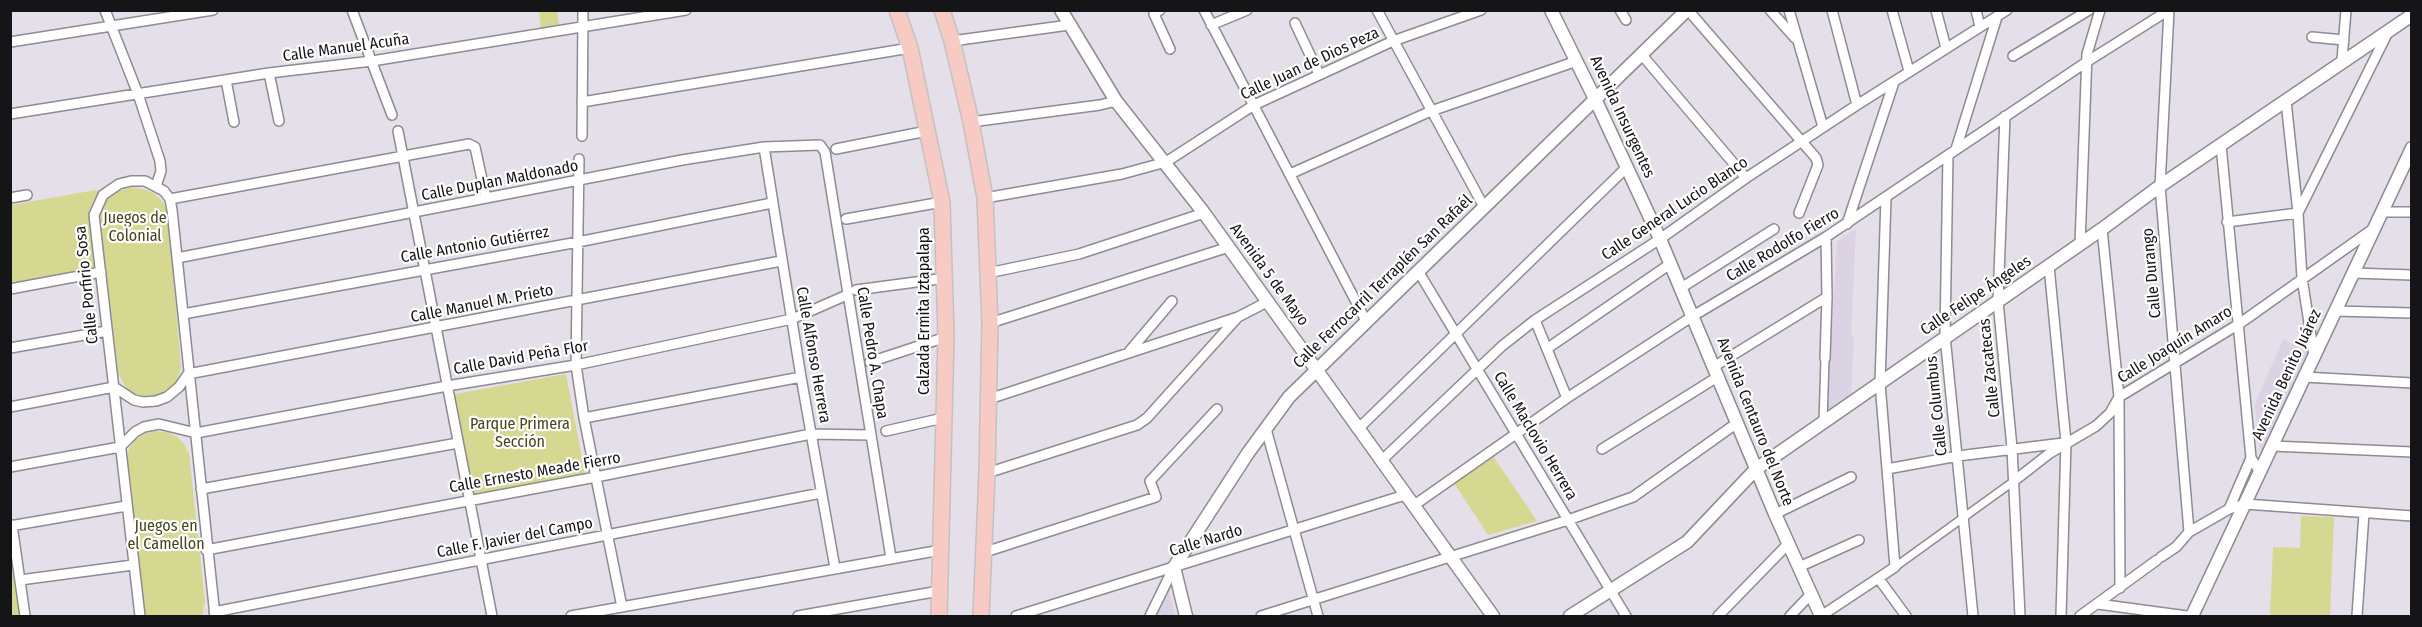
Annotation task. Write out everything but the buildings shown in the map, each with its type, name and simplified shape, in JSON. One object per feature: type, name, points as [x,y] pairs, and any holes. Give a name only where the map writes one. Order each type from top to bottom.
[{"type":"main road","name":"Calzada Ermita Iztapalapa","points":[[897,10],[910,48],[942,202],[946,336],[939,616]]},
{"type":"main road","points":[[942,10],[952,40],[971,123],[985,198],[990,323],[981,616]]},
{"type":"street","points":[[105,10],[138,94],[160,161],[161,171],[156,186],[170,199],[196,433],[213,615]]},
{"type":"street","points":[[10,42],[213,10]]},
{"type":"street","points":[[352,10],[392,115]]},
{"type":"street","points":[[582,136],[583,10]]},
{"type":"street","name":"Calle Manuel Acuña","points":[[10,114],[269,73],[372,61],[686,10]]},
{"type":"street","name":"Avenida 5 de Mayo","points":[[1061,10],[1116,101],[1166,162],[1229,247],[1493,616]]},
{"type":"street","points":[[1160,10],[1154,14],[1170,49]]},
{"type":"street","points":[[1204,10],[1365,321]]},
{"type":"street","points":[[1211,25],[1247,10]]},
{"type":"street","points":[[1377,10],[1484,207]]},
{"type":"street","name":"Calle Juan de Dios Peza","points":[[985,198],[1122,174],[1166,162],[1254,105],[1393,41],[1481,10]]},
{"type":"street","name":"Avenida Insurgentes","points":[[1551,10],[1660,239]]},
{"type":"street","points":[[1620,10],[1626,20]]},
{"type":"street","points":[[1688,10],[1816,158],[1818,165],[1799,213]]},
{"type":"street","name":"Calle Ferrocarril Terraplén San Rafaél","points":[[1150,616],[1174,567],[1248,453],[1289,397],[1688,10]]},
{"type":"street","points":[[1770,10],[1797,40]]},
{"type":"street","points":[[1789,10],[1823,127]]},
{"type":"street","points":[[1832,10],[1857,105]]},
{"type":"street","points":[[1892,10],[1909,71]]},
{"type":"street","points":[[1936,10],[1946,48]]},
{"type":"street","points":[[1976,10],[1980,27]]},
{"type":"street","name":"Calle General Lucio Blanco","points":[[1381,461],[1477,369],[1535,320],[1660,239],[1823,127],[2007,10]]},
{"type":"street","points":[[2013,56],[2089,10]]},
{"type":"street","points":[[2080,244],[2087,54],[2100,10]]},
{"type":"street","name":"Calle Rodolfo Fierro","points":[[1413,506],[1567,398],[1693,316],[1847,224],[2088,61],[2169,10]]},
{"type":"street","name":"Calle Durango","points":[[2169,10],[2160,186],[2189,532]]},
{"type":"street","points":[[2342,60],[2346,10]]},
{"type":"street","name":"Calle Felipe Ángeles","points":[[1570,616],[1687,542],[1756,469],[2102,229],[2160,186],[2286,102],[2342,60],[2412,15]]},
{"type":"street","name":"Calle Columbus","points":[[1973,616],[1945,336],[1952,152],[1997,17]]},
{"type":"street","points":[[1295,23],[1319,74]]},
{"type":"street","points":[[952,40],[1070,25]]},
{"type":"street","points":[[2298,213],[2389,30]]},
{"type":"street","points":[[2312,37],[2344,40]]},
{"type":"street","points":[[582,102],[910,48]]},
{"type":"street","points":[[1642,55],[1746,178]]},
{"type":"street","points":[[1290,174],[1431,111],[1577,61]]},
{"type":"street","points":[[269,73],[279,121]]},
{"type":"street","points":[[226,80],[234,122]]},
{"type":"street","points":[[1847,224],[1894,82]]},
{"type":"street","points":[[971,123],[1116,101]]},
{"type":"street","points":[[2286,102],[2298,213],[2302,278],[2314,355]]},
{"type":"street","name":"Calle Zacatecas","points":[[2006,116],[1998,301],[2012,448],[2020,616]]},
{"type":"street","points":[[398,131],[492,616]]},
{"type":"street","points":[[836,149],[927,132]]},
{"type":"street","points":[[170,199],[469,144],[475,147],[486,198]]},
{"type":"street","name":"Calle Duplan Maldonado","points":[[177,258],[764,147],[815,144],[824,148],[825,152]]},
{"type":"street","points":[[2221,145],[2251,458],[2260,472]]},
{"type":"street","name":"Calle Alfonso Herrera","points":[[764,147],[835,568]]},
{"type":"street","name":"Avenida Benito Juárez","points":[[2192,616],[2412,148]]},
{"type":"street","name":"Calle Pedro A. Chapa","points":[[825,152],[891,558]]},
{"type":"street","points":[[579,159],[576,365],[584,418],[622,608]]},
{"type":"street","points":[[1358,429],[1455,332],[1627,167]]},
{"type":"street","name":"Calle Porfirio Sosa","points":[[140,616],[94,215],[103,195],[119,184],[145,181],[156,186]]},
{"type":"street","points":[[10,198],[27,195]]},
{"type":"street","points":[[1886,198],[1880,383],[1895,567]]},
{"type":"street","name":"Calle Antonio Gutiérrez","points":[[183,314],[578,242],[772,202]]},
{"type":"street","points":[[846,219],[942,202]]},
{"type":"street","points":[[2381,213],[2412,212]]},
{"type":"street","points":[[988,273],[1079,254],[1204,213]]},
{"type":"street","points":[[2228,222],[2298,213]]},
{"type":"street","name":"Calle Joaquín Amaro","points":[[1821,616],[1879,579],[1963,520],[2066,442],[2082,436],[2096,426],[2110,413],[2119,397],[2238,324],[2374,228]]},
{"type":"street","points":[[1681,288],[1774,229]]},
{"type":"street","points":[[2102,229],[2119,397],[2120,588]]},
{"type":"street","points":[[1822,423],[1827,297],[1826,237]]},
{"type":"street","name":"Avenida Centauro del Norte","points":[[1660,239],[1775,514],[1821,616]]},
{"type":"street","points":[[990,323],[1229,247]]},
{"type":"street","name":"Calle Manuel M. Prieto","points":[[188,374],[782,261]]},
{"type":"street","points":[[1548,348],[1670,264]]},
{"type":"street","points":[[2049,266],[2066,442],[2061,616]]},
{"type":"street","name":"Calle Maclovio Herrera","points":[[1418,271],[1626,616]]},
{"type":"street","points":[[10,289],[101,272]]},
{"type":"street","points":[[2353,273],[2412,275]]},
{"type":"street","points":[[856,290],[945,278]]},
{"type":"street","name":"Calle David Peña Flor","points":[[196,433],[447,386],[576,365],[792,319],[847,296]]},
{"type":"street","points":[[1602,449],[1827,297]]},
{"type":"street","points":[[1128,353],[1172,301]]},
{"type":"street","points":[[989,399],[1238,317],[1267,302]]},
{"type":"street","points":[[2335,310],[2412,313]]},
{"type":"street","points":[[987,473],[1137,425],[1147,418],[1238,317]]},
{"type":"street","points":[[1535,320],[1567,398]]},
{"type":"street","points":[[10,348],[108,331]]},
{"type":"street","points":[[870,362],[946,336]]},
{"type":"street","points":[[10,407],[114,387],[134,400],[156,401],[167,397],[179,387],[188,374]]},
{"type":"street","points":[[584,418],[801,377]]},
{"type":"street","points":[[2304,377],[2412,382]]},
{"type":"street","points":[[984,552],[1156,497],[1150,481],[1217,409]]},
{"type":"street","points":[[886,432],[943,418]]},
{"type":"street","points":[[1261,616],[1568,520],[1633,497],[1737,423]]},
{"type":"street","points":[[10,467],[120,447],[135,432],[152,425],[172,426],[196,433]]},
{"type":"street","points":[[1266,429],[1318,616]]},
{"type":"street","name":"Calle Ernesto Meade Fierro","points":[[206,550],[811,434],[870,435]]},
{"type":"street","points":[[1887,469],[1958,456],[2066,442]]},
{"type":"street","points":[[201,489],[458,443]]},
{"type":"street","points":[[2272,446],[2412,452]]},
{"type":"street","points":[[2229,509],[2251,458]]},
{"type":"street","points":[[1775,514],[1851,477]]},
{"type":"street","name":"Calle F. Javier del Campo","points":[[213,615],[480,559],[821,493]]},
{"type":"street","name":"Calle Nardo","points":[[1016,616],[1405,495]]},
{"type":"street","points":[[2080,616],[2176,547],[2189,532],[2229,509],[2245,504],[2412,516]]},
{"type":"street","points":[[25,616],[11,525],[126,506]]},
{"type":"street","points":[[2357,616],[2364,513]]},
{"type":"street","points":[[1799,567],[1859,540]]},
{"type":"street","points":[[1718,616],[1788,544]]},
{"type":"street","points":[[571,616],[941,550]]},
{"type":"street","points":[[20,580],[133,565]]},
{"type":"street","points":[[1174,567],[1186,616]]},
{"type":"street","points":[[1879,579],[1906,616]]},
{"type":"street","points":[[798,616],[939,591]]},
{"type":"street","points":[[1790,616],[1811,594]]},
{"type":"street","points":[[2098,604],[2187,616]]},
{"type":"shaded area","points":[[1856,229],[1851,395],[1824,413],[1828,335],[1832,335],[1837,241]]},
{"type":"shaded area","points":[[2283,339],[2310,352],[2261,459],[2255,404]]},
{"type":"shaded area","points":[[1169,590],[1175,616],[1157,616]]},
{"type":"green space","points":[[539,11],[557,11],[559,26],[541,28]]},
{"type":"green space","name":"Juegos de Colonial","points":[[132,187],[154,193],[168,211],[181,369],[173,388],[156,398],[146,398],[128,391],[118,373],[99,214],[111,195]]},
{"type":"green space","points":[[96,190],[100,192],[93,201],[90,211],[98,271],[11,287],[11,205]]},
{"type":"green space","name":"Parque Primera Sección","points":[[566,374],[585,474],[473,494],[455,394]]},
{"type":"green space","name":"Juegos en el Camellon","points":[[155,431],[176,436],[189,453],[205,602],[202,616],[145,616],[142,609],[126,460],[135,440]]},
{"type":"green space","points":[[1493,456],[1537,521],[1488,535],[1454,483]]},
{"type":"green space","points":[[2301,516],[2334,517],[2330,616],[2270,616],[2273,547],[2300,548]]},
{"type":"green space","points":[[11,545],[22,616],[11,616]]}]
